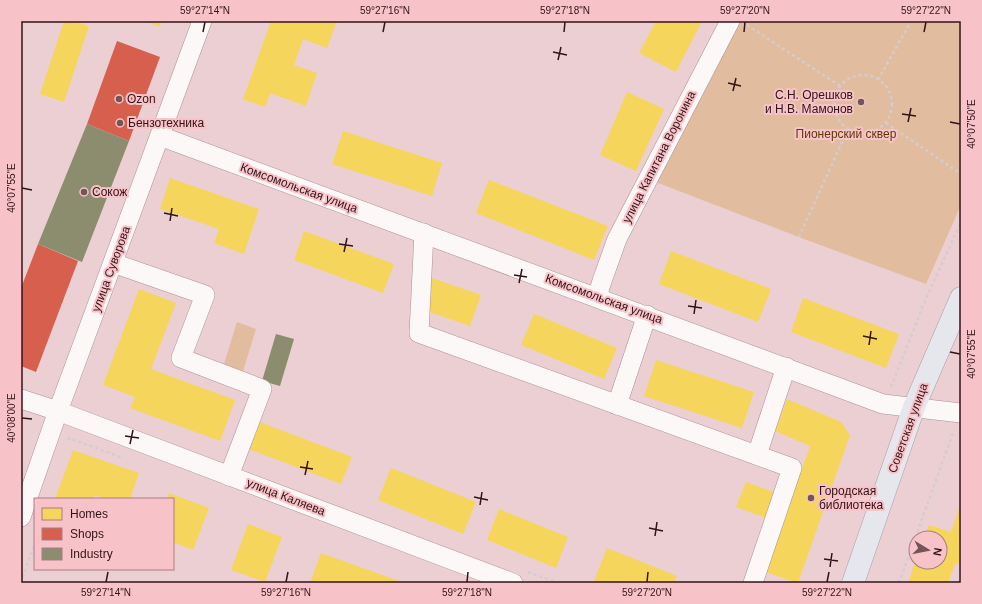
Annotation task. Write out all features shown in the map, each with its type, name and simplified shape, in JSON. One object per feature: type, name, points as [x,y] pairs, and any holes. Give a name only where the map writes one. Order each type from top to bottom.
[{"type":"main road","name":"Советская улица","points":[[853,583],[914,407],[961,298]]},
{"type":"street","name":"улица Суворова","points":[[21,517],[58,411],[202,21]]},
{"type":"street","name":"улица Капитана Воронина","points":[[597,297],[617,239],[730,21]]},
{"type":"street","name":"Комсомольская улица","points":[[160,136],[647,315],[883,404],[914,407],[958,419]]},
{"type":"street","points":[[424,233],[418,334],[792,468],[753,583]]},
{"type":"street","points":[[113,263],[205,295],[181,358],[262,389],[229,476]]},
{"type":"street","points":[[617,405],[647,315]]},
{"type":"street","points":[[756,455],[786,368]]},
{"type":"street","name":"улица Каляева","points":[[21,399],[58,411],[514,583]]},
{"type":"path","points":[[741,21],[840,86]]},
{"type":"path","points":[[878,80],[911,21]]},
{"type":"path","points":[[956,21],[961,27]]},
{"type":"path","points":[[865,75],[878,80],[888,90],[891,96],[891,110],[886,123],[875,131],[868,133],[861,133],[848,129],[838,119],[834,106],[840,86],[851,78],[858,76],[865,75]]},
{"type":"path","points":[[886,123],[961,174]]},
{"type":"path","points":[[799,237],[848,129]]},
{"type":"path","points":[[883,404],[924,303],[961,222]]},
{"type":"path","points":[[899,583],[958,419]]},
{"type":"path","points":[[67,445],[69,438],[128,460]]},
{"type":"path","points":[[21,583],[34,545]]},
{"type":"green space","name":"Пионерский сквер","points":[[736,21],[961,21],[961,205],[926,284],[653,181]]},
{"type":"green space","points":[[237,322],[256,329],[243,371],[224,364]]},
{"type":"building: Homes","points":[[64,21],[74,21],[89,26],[64,102],[40,94]]},
{"type":"building: Homes","points":[[144,21],[161,21],[160,27]]},
{"type":"building: Homes","points":[[271,21],[337,21],[327,48],[303,39],[294,65],[317,73],[306,106],[270,93],[265,107],[243,99]]},
{"type":"building: Homes","points":[[656,21],[702,21],[676,72],[639,53]]},
{"type":"building: Homes","points":[[627,92],[664,109],[636,171],[600,155]]},
{"type":"building: Homes","points":[[343,131],[442,163],[432,196],[332,164]]},
{"type":"building: Homes","points":[[170,178],[259,209],[244,254],[214,243],[219,229],[160,209]]},
{"type":"building: Homes","points":[[489,180],[608,226],[594,260],[476,213]]},
{"type":"building: Homes","points":[[304,231],[394,264],[383,293],[294,260]]},
{"type":"building: Homes","points":[[671,251],[771,289],[758,322],[659,284]]},
{"type":"building: Homes","points":[[432,278],[481,295],[470,326],[421,309]]},
{"type":"building: Homes","points":[[139,289],[176,303],[151,369],[235,400],[220,441],[130,408],[135,397],[103,385]]},
{"type":"building: Homes","points":[[803,298],[899,334],[886,368],[791,332]]},
{"type":"building: Homes","points":[[534,314],[617,348],[604,379],[521,345]]},
{"type":"building: Homes","points":[[656,360],[754,392],[742,428],[644,396]]},
{"type":"building: Homes","points":[[787,399],[841,422],[850,435],[798,583],[765,572],[810,446],[775,431]]},
{"type":"building: Homes","points":[[257,421],[352,457],[341,484],[246,448]]},
{"type":"building: Homes","points":[[73,450],[139,473],[130,498],[103,498],[95,495],[94,498],[55,498]]},
{"type":"building: Homes","points":[[391,468],[476,502],[463,534],[378,500]]},
{"type":"building: Homes","points":[[746,482],[779,494],[769,519],[736,507]]},
{"type":"building: Homes","points":[[169,493],[209,508],[193,550],[174,542],[174,498],[167,498]]},
{"type":"building: Homes","points":[[961,503],[961,555],[958,565],[955,564],[948,583],[908,583],[912,570],[948,570],[948,531],[951,532]]},
{"type":"building: Homes","points":[[499,509],[568,537],[556,568],[487,540]]},
{"type":"building: Homes","points":[[248,524],[282,537],[265,582],[231,570]]},
{"type":"building: Homes","points":[[929,525],[945,530],[927,530]]},
{"type":"building: Homes","points":[[607,548],[677,576],[674,583],[598,583],[594,581]]},
{"type":"building: Homes","points":[[321,553],[402,582],[402,583],[310,583]]},
{"type":"building: Shops","points":[[117,41],[160,57],[129,141],[87,124]]},
{"type":"building: Shops","points":[[38,244],[78,261],[36,372],[21,366],[21,288]]},
{"type":"building: Industry","name":"Сокож","points":[[87,124],[129,141],[82,262],[38,244]]},
{"type":"building: Industry","points":[[276,334],[294,339],[280,386],[262,381]]},
{"type":"place","name":"Ozon","points":[[119,99]]},
{"type":"place","name":"С.Н. Орешков и Н.В. Мамонов","points":[[861,102]]},
{"type":"place","name":"Бензотехника","points":[[120,123]]},
{"type":"place","name":"Сокож","points":[[84,192]]},
{"type":"place","name":"Городская библиотека","points":[[811,498]]}]
